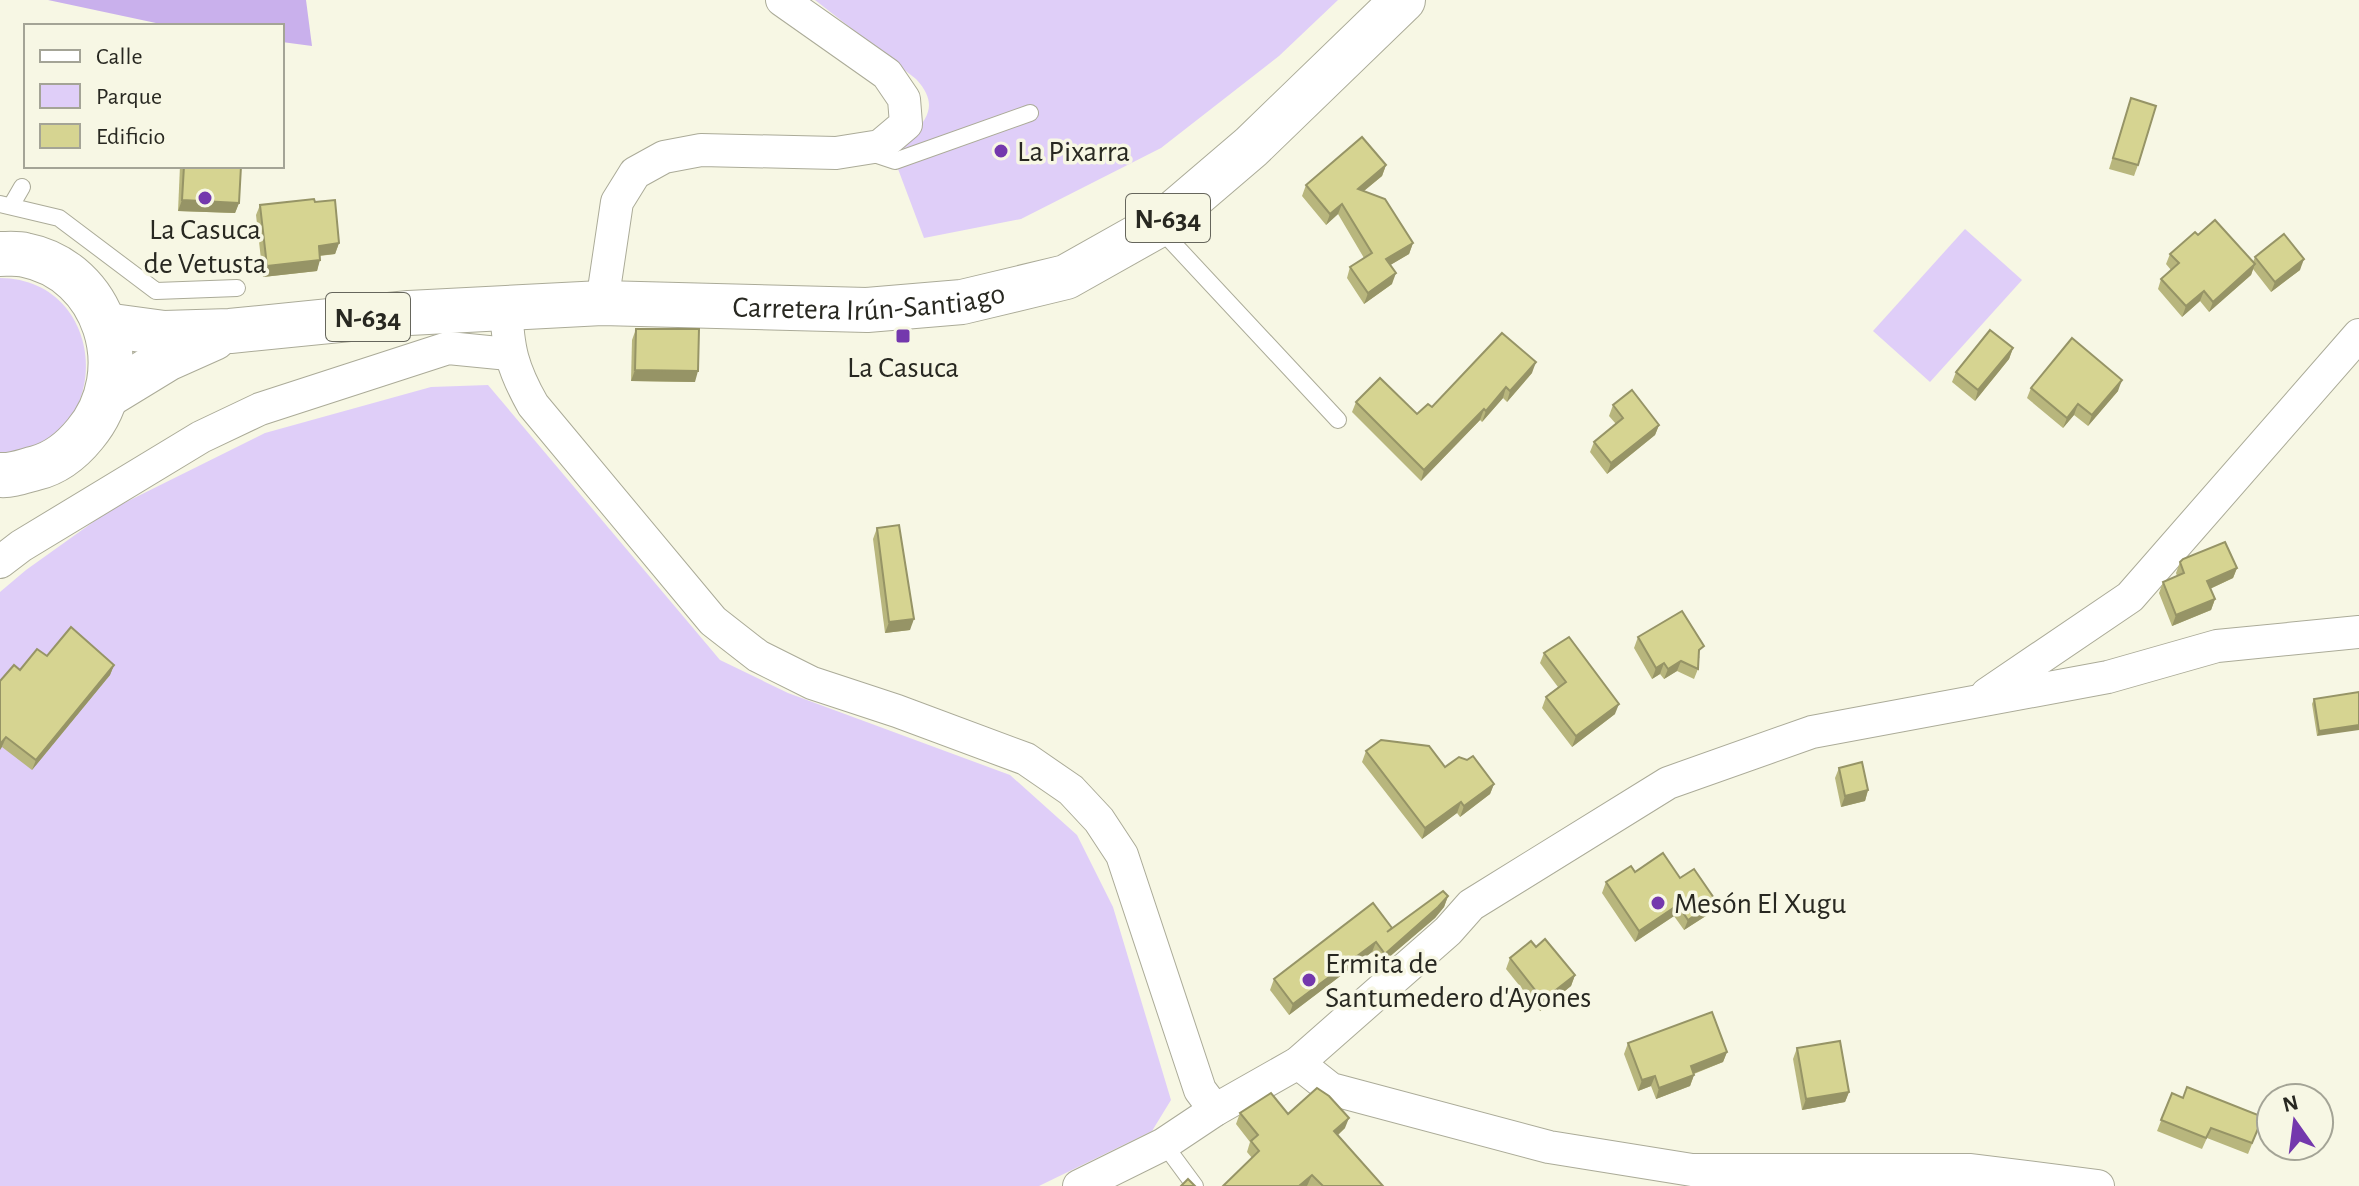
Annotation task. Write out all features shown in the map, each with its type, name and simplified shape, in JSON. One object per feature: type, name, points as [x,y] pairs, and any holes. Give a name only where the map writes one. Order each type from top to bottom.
[{"type":"highway","name":"Carretera Irún-Santiago","points":[[105,325],[164,333],[230,331],[409,313],[602,303],[867,310],[962,302],[1066,277],[1157,226],[1251,147],[1403,0]]},
{"type":"highway","name":"N-634","points":[[0,254],[25,255],[54,266],[79,284],[97,307],[112,354],[108,395],[96,421],[74,447],[47,465],[7,476],[0,475]]},
{"type":"highway","name":"Carretera Irún-Santiago","points":[[108,395],[167,359],[230,331]]},
{"type":"street","points":[[602,303],[617,202],[635,173],[664,157],[701,150],[836,153],[880,146],[906,124],[904,99],[887,74],[782,0]]},
{"type":"street","points":[[506,307],[509,354],[518,379],[533,405],[713,621],[758,656],[812,683],[1026,759],[1071,790],[1099,820],[1122,855],[1200,1090],[1215,1110]]},
{"type":"street","points":[[1975,702],[2130,597],[2359,335]]},
{"type":"street","points":[[0,562],[21,546],[201,437],[260,409],[448,348],[509,354]]},
{"type":"street","points":[[1079,1186],[1164,1144],[1215,1110],[1298,1063],[1436,942],[1471,905],[1668,783],[1812,732],[2108,677],[2217,646],[2359,632]]},
{"type":"street","points":[[1298,1063],[1331,1089],[1549,1147],[1692,1170],[1971,1170],[2098,1186]]},
{"type":"lane","points":[[858,149],[895,161],[1030,113]]},
{"type":"lane","points":[[22,187],[6,205],[59,218],[156,291],[237,288]]},
{"type":"lane","points":[[1157,226],[1338,420]]},
{"type":"lane","points":[[1164,1144],[1195,1186]]},
{"type":"green space","points":[[815,0],[1338,0],[1279,56],[1161,148],[1021,219],[924,238],[895,161],[928,113],[929,103],[925,92],[916,79]]},
{"type":"green space","points":[[1965,229],[2022,280],[1930,382],[1873,331]]},
{"type":"green space","points":[[0,278],[37,286],[64,305],[80,333],[86,365],[81,397],[65,425],[38,446],[0,455]]},
{"type":"green space","points":[[488,385],[720,660],[788,693],[1010,775],[1077,835],[1113,907],[1171,1100],[1152,1131],[1039,1186],[0,1186],[0,592],[110,510],[265,433],[431,387]]},
{"type":"shaded area","points":[[48,0],[306,0],[312,46],[284,42],[284,24],[161,24]]},
{"type":"building","points":[[2131,98],[2156,106],[2138,165],[2113,158]]},
{"type":"building","points":[[1362,137],[1386,165],[1358,189],[1385,199],[1413,243],[1386,259],[1396,273],[1368,293],[1350,267],[1372,253],[1342,204],[1330,214],[1306,185]]},
{"type":"building","name":"La Casuca de Vetusta","points":[[184,168],[241,168],[239,203],[182,200]]},
{"type":"building","points":[[314,199],[315,202],[335,200],[339,243],[319,246],[320,260],[267,266],[260,205]]},
{"type":"building","points":[[2215,220],[2255,264],[2213,302],[2204,291],[2186,306],[2161,279],[2179,263],[2170,254],[2195,232],[2198,235]]},
{"type":"building","points":[[2284,234],[2304,259],[2275,282],[2255,257]]},
{"type":"building","points":[[636,329],[699,329],[698,371],[635,370]]},
{"type":"building","points":[[1990,330],[2013,348],[1978,390],[1956,372]]},
{"type":"building","points":[[1502,333],[1536,362],[1510,391],[1506,387],[1486,411],[1484,409],[1424,470],[1356,402],[1380,378],[1417,414],[1428,404],[1432,407]]},
{"type":"building","points":[[2072,338],[2122,380],[2092,415],[2078,404],[2067,418],[2031,388]]},
{"type":"building","points":[[1632,390],[1659,425],[1611,463],[1594,442],[1623,418],[1613,405]]},
{"type":"building","points":[[899,525],[914,619],[889,622],[877,528]]},
{"type":"building","points":[[2225,542],[2237,568],[2207,581],[2215,599],[2176,615],[2163,582],[2184,573],[2180,562],[2183,559]]},
{"type":"building","points":[[1682,611],[1704,646],[1699,650],[1698,669],[1681,661],[1668,669],[1664,663],[1656,668],[1638,637]]},
{"type":"building","points":[[71,627],[114,665],[36,760],[6,737],[0,744],[0,681],[14,665],[20,670],[37,649],[47,656]]},
{"type":"building","points":[[1569,637],[1619,704],[1576,736],[1546,697],[1566,682],[1544,653]]},
{"type":"building","points":[[2359,692],[2359,725],[2319,731],[2314,699]]},
{"type":"building","points":[[1381,740],[1429,746],[1445,767],[1459,757],[1467,760],[1473,756],[1494,784],[1464,806],[1461,802],[1425,828],[1366,751]]},
{"type":"building","points":[[1862,762],[1868,790],[1845,796],[1839,768]]},
{"type":"building","name":"Mesón El Xugu","points":[[1663,853],[1680,878],[1694,869],[1716,901],[1688,920],[1678,905],[1639,931],[1606,882],[1631,866],[1635,872]]},
{"type":"building","points":[[1443,891],[1448,896],[1438,907],[1385,954],[1376,942],[1293,1004],[1274,979],[1373,903],[1392,928],[1387,932]]},
{"type":"building","points":[[1545,939],[1575,975],[1543,1000],[1510,958],[1531,941],[1536,947]]},
{"type":"building","points":[[1712,1012],[1727,1052],[1691,1066],[1694,1075],[1659,1088],[1655,1076],[1642,1080],[1628,1043]]},
{"type":"building","points":[[1840,1041],[1849,1092],[1806,1099],[1797,1048]]},
{"type":"building","points":[[2187,1087],[2255,1114],[2252,1143],[2211,1128],[2206,1138],[2161,1120],[2172,1093],[2183,1098]]},
{"type":"building","points":[[1317,1088],[1349,1118],[1334,1131],[1383,1186],[1323,1186],[1312,1175],[1299,1186],[1223,1186],[1259,1151],[1251,1141],[1258,1135],[1240,1113],[1271,1093],[1288,1114]]},
{"type":"building","points":[[1188,1179],[1195,1186],[1181,1186]]},
{"type":"place","name":"La Pixarra","points":[[1001,151]]},
{"type":"place","name":"La Casuca de Vetusta","points":[[205,198]]},
{"type":"place","name":"La Casuca","points":[[903,336]]},
{"type":"place","name":"Mesón El Xugu","points":[[1658,903]]},
{"type":"place","name":"Ermita de Santumedero d'Ayones","points":[[1309,980]]}]
